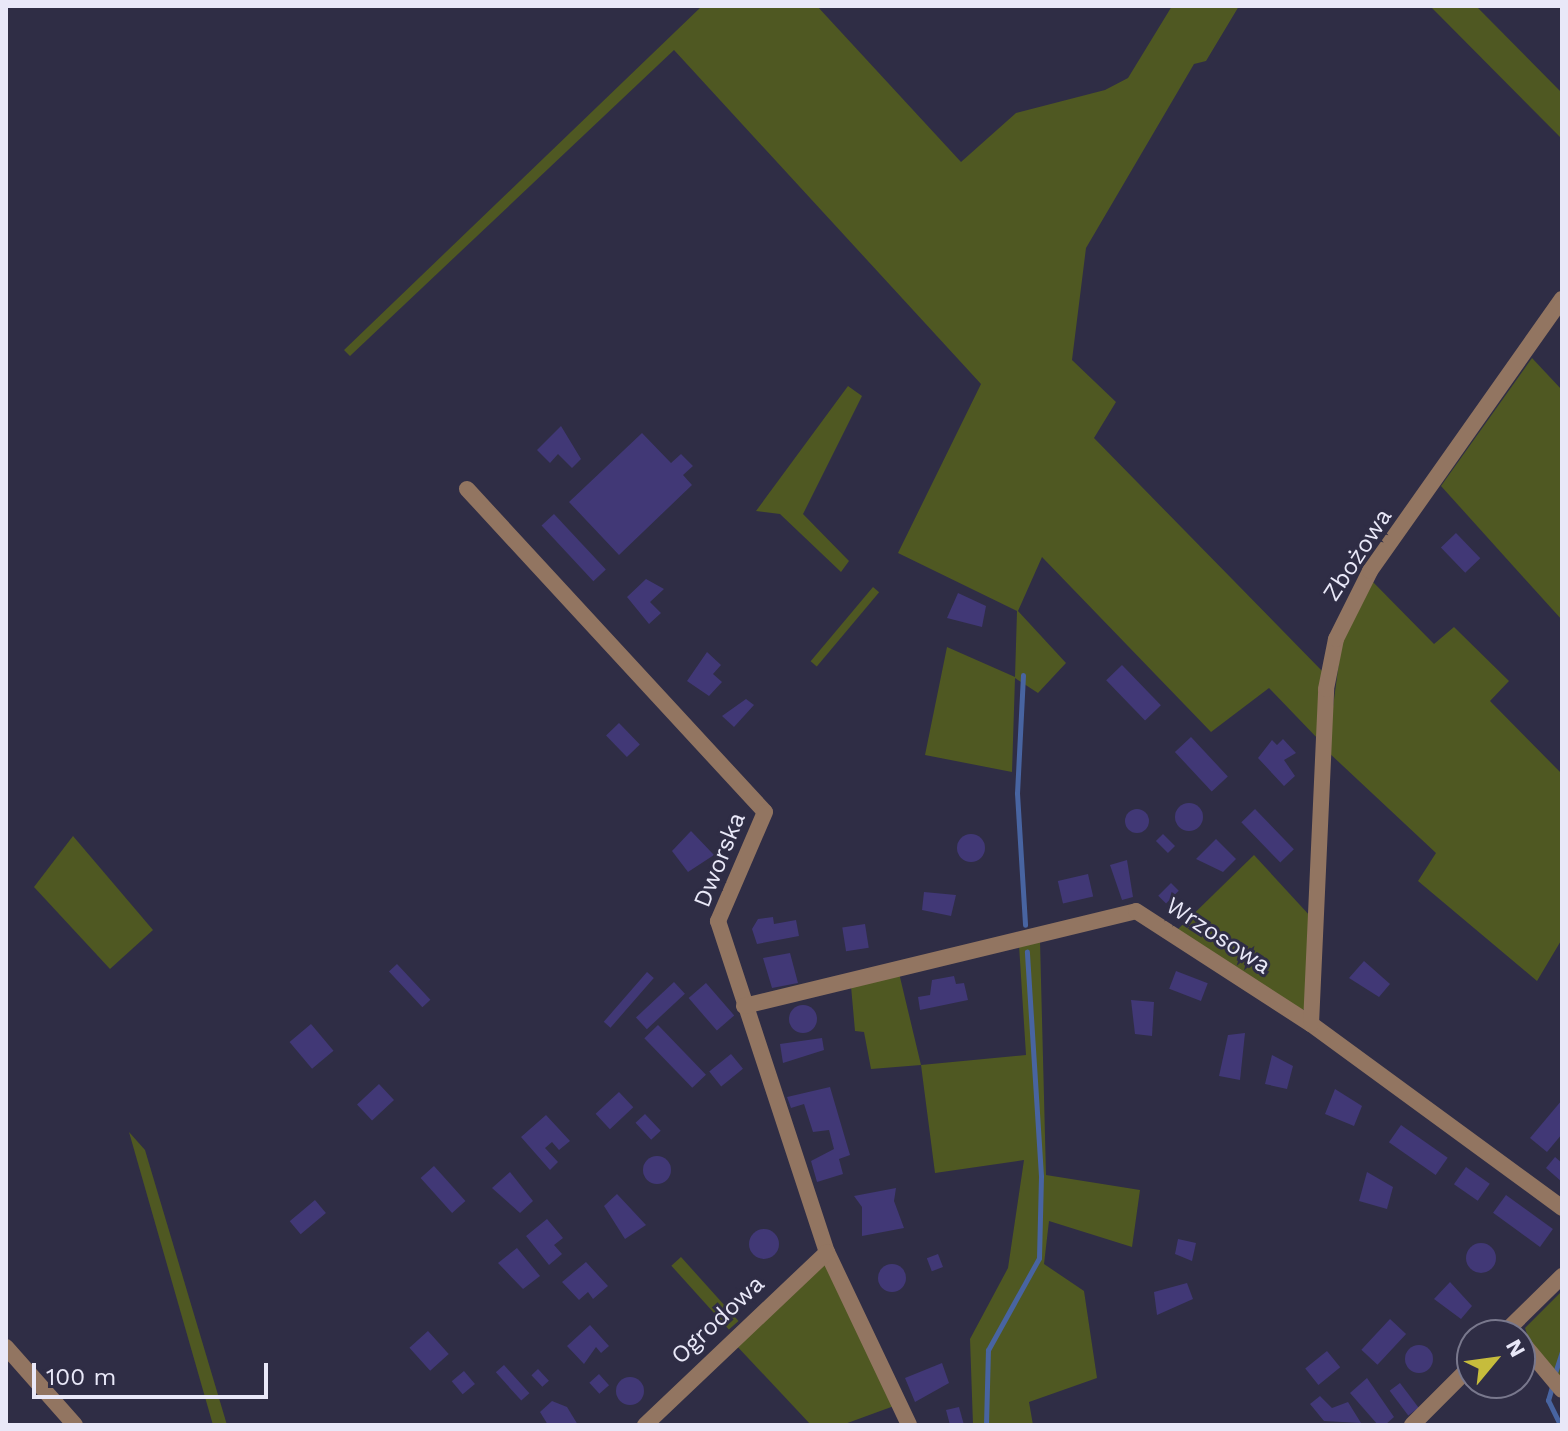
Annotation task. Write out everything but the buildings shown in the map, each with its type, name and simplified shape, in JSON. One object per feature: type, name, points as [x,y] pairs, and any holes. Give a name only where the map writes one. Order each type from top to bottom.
[{"type":"street","name":"Zbożowa","points":[[1311,1024],[1326,689],[1336,639],[1370,571],[1562,299]]},
{"type":"street","name":"Dworska","points":[[467,489],[765,812],[719,915],[744,1006],[827,1252],[909,1425]]},
{"type":"street","name":"Wrzosowa","points":[[744,1006],[1136,911],[1311,1024],[1562,1208]]},
{"type":"street","name":"Ogrodowa","points":[[645,1425],[827,1252]]},
{"type":"street","points":[[1526,1319],[1562,1276]]},
{"type":"street","points":[[6,1347],[75,1425]]},
{"type":"street","points":[[1536,1361],[1562,1390]]},
{"type":"street","points":[[1412,1425],[1456,1381]]},
{"type":"green space","points":[[702,6],[817,6],[961,162],[1016,113],[1105,90],[1128,78],[1172,6],[1239,6],[1206,61],[1194,64],[1086,248],[1072,360],[1116,402],[1094,438],[1324,673],[1320,741],[1269,688],[1211,732],[1042,557],[1018,611],[1066,663],[1038,693],[1015,678],[1012,772],[925,755],[947,647],[1015,677],[1017,611],[898,553],[981,384],[674,50],[350,356],[344,350]]},
{"type":"green space","points":[[1430,6],[1476,6],[1562,93],[1562,139]]},
{"type":"green space","points":[[1532,358],[1562,390],[1562,620],[1441,486]]},
{"type":"green space","points":[[848,386],[862,396],[803,514],[849,561],[841,572],[780,514],[756,511]]},
{"type":"green space","points":[[1371,580],[1434,644],[1454,627],[1509,681],[1490,701],[1562,774],[1562,939],[1537,981],[1418,881],[1436,853],[1327,751],[1342,640]]},
{"type":"green space","points":[[873,587],[879,592],[817,666],[811,661]]},
{"type":"green space","points":[[73,836],[153,930],[110,969],[34,887]]},
{"type":"green space","points":[[1254,855],[1311,917],[1305,1009],[1296,1012],[1174,933]]},
{"type":"green space","points":[[1040,941],[1046,1175],[1140,1190],[1132,1247],[1049,1221],[1044,1264],[1084,1291],[1097,1378],[1029,1402],[1033,1425],[973,1425],[970,1339],[1008,1268],[1024,1160],[935,1173],[921,1065],[1026,1055],[1019,945]]},
{"type":"green space","points":[[899,973],[921,1065],[871,1069],[864,1032],[855,1031],[851,986]]},
{"type":"green space","points":[[129,1132],[145,1150],[227,1425],[213,1425]]},
{"type":"green space","points":[[681,1257],[739,1321],[729,1330],[671,1266]]},
{"type":"green space","points":[[826,1262],[894,1406],[842,1425],[811,1425],[734,1343]]},
{"type":"green space","points":[[1562,1291],[1562,1381],[1536,1353],[1534,1319]]},
{"type":"waterway","points":[[1023,675],[1017,793],[1025,925]]},
{"type":"waterway","points":[[986,1425],[988,1350],[1039,1258],[1041,1176],[1027,951]]},
{"type":"waterway","points":[[1555,1373],[1562,1352]]},
{"type":"waterway","points":[[1553,1383],[1548,1400],[1560,1425]]}]
